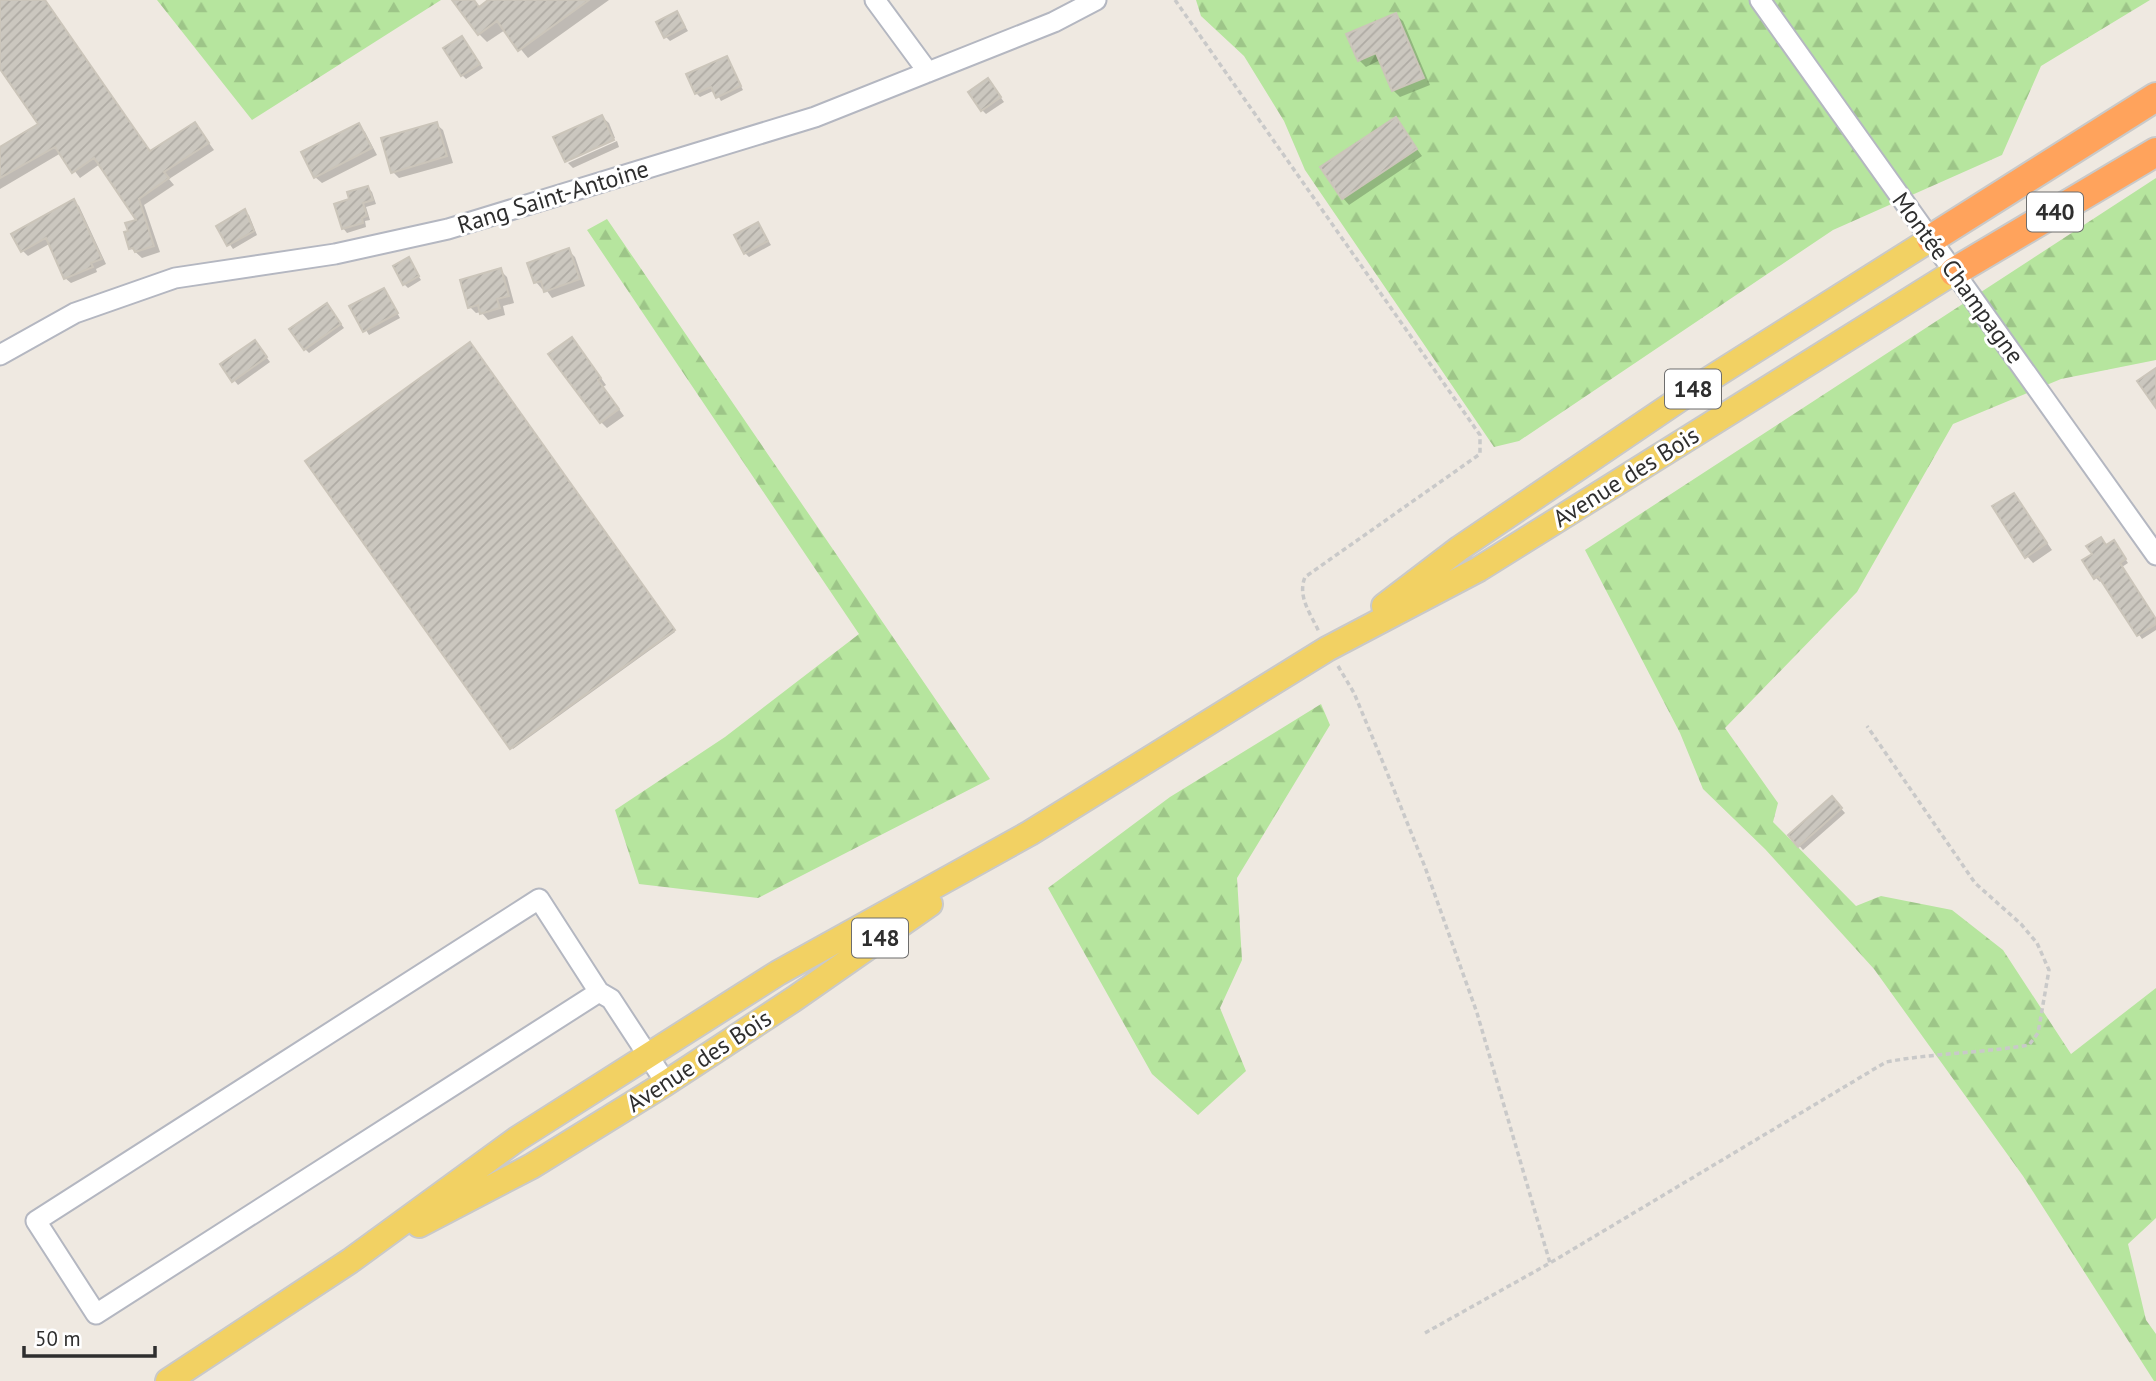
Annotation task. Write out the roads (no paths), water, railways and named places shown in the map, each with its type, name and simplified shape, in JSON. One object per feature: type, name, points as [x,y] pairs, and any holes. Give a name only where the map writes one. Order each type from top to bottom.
[{"type":"highway","name":"440","points":[[1931,239],[2156,97]]},
{"type":"highway","name":"440","points":[[1954,272],[2156,152]]},
{"type":"main road","name":"Avenue des Bois","points":[[1328,649],[1483,532],[1745,355],[1931,239]]},
{"type":"main road","name":"Avenue des Bois","points":[[168,1381],[350,1261],[517,1139],[778,973],[1030,833],[1328,649],[1479,569],[1954,272]]},
{"type":"main road","name":"Avenue des Bois","points":[[350,1261],[532,1166],[666,1083],[794,999],[1030,833]]},
{"type":"street","points":[[875,0],[928,72]]},
{"type":"street","name":"Rang Saint-Antoine","points":[[0,355],[75,313],[175,278],[335,254],[448,229],[815,117],[1055,22],[1096,0]]},
{"type":"street","name":"Montée Champagne","points":[[1760,0],[2156,555]]},
{"type":"street","points":[[599,992],[96,1314],[36,1221],[539,899],[599,992],[611,999],[666,1083]]}]
